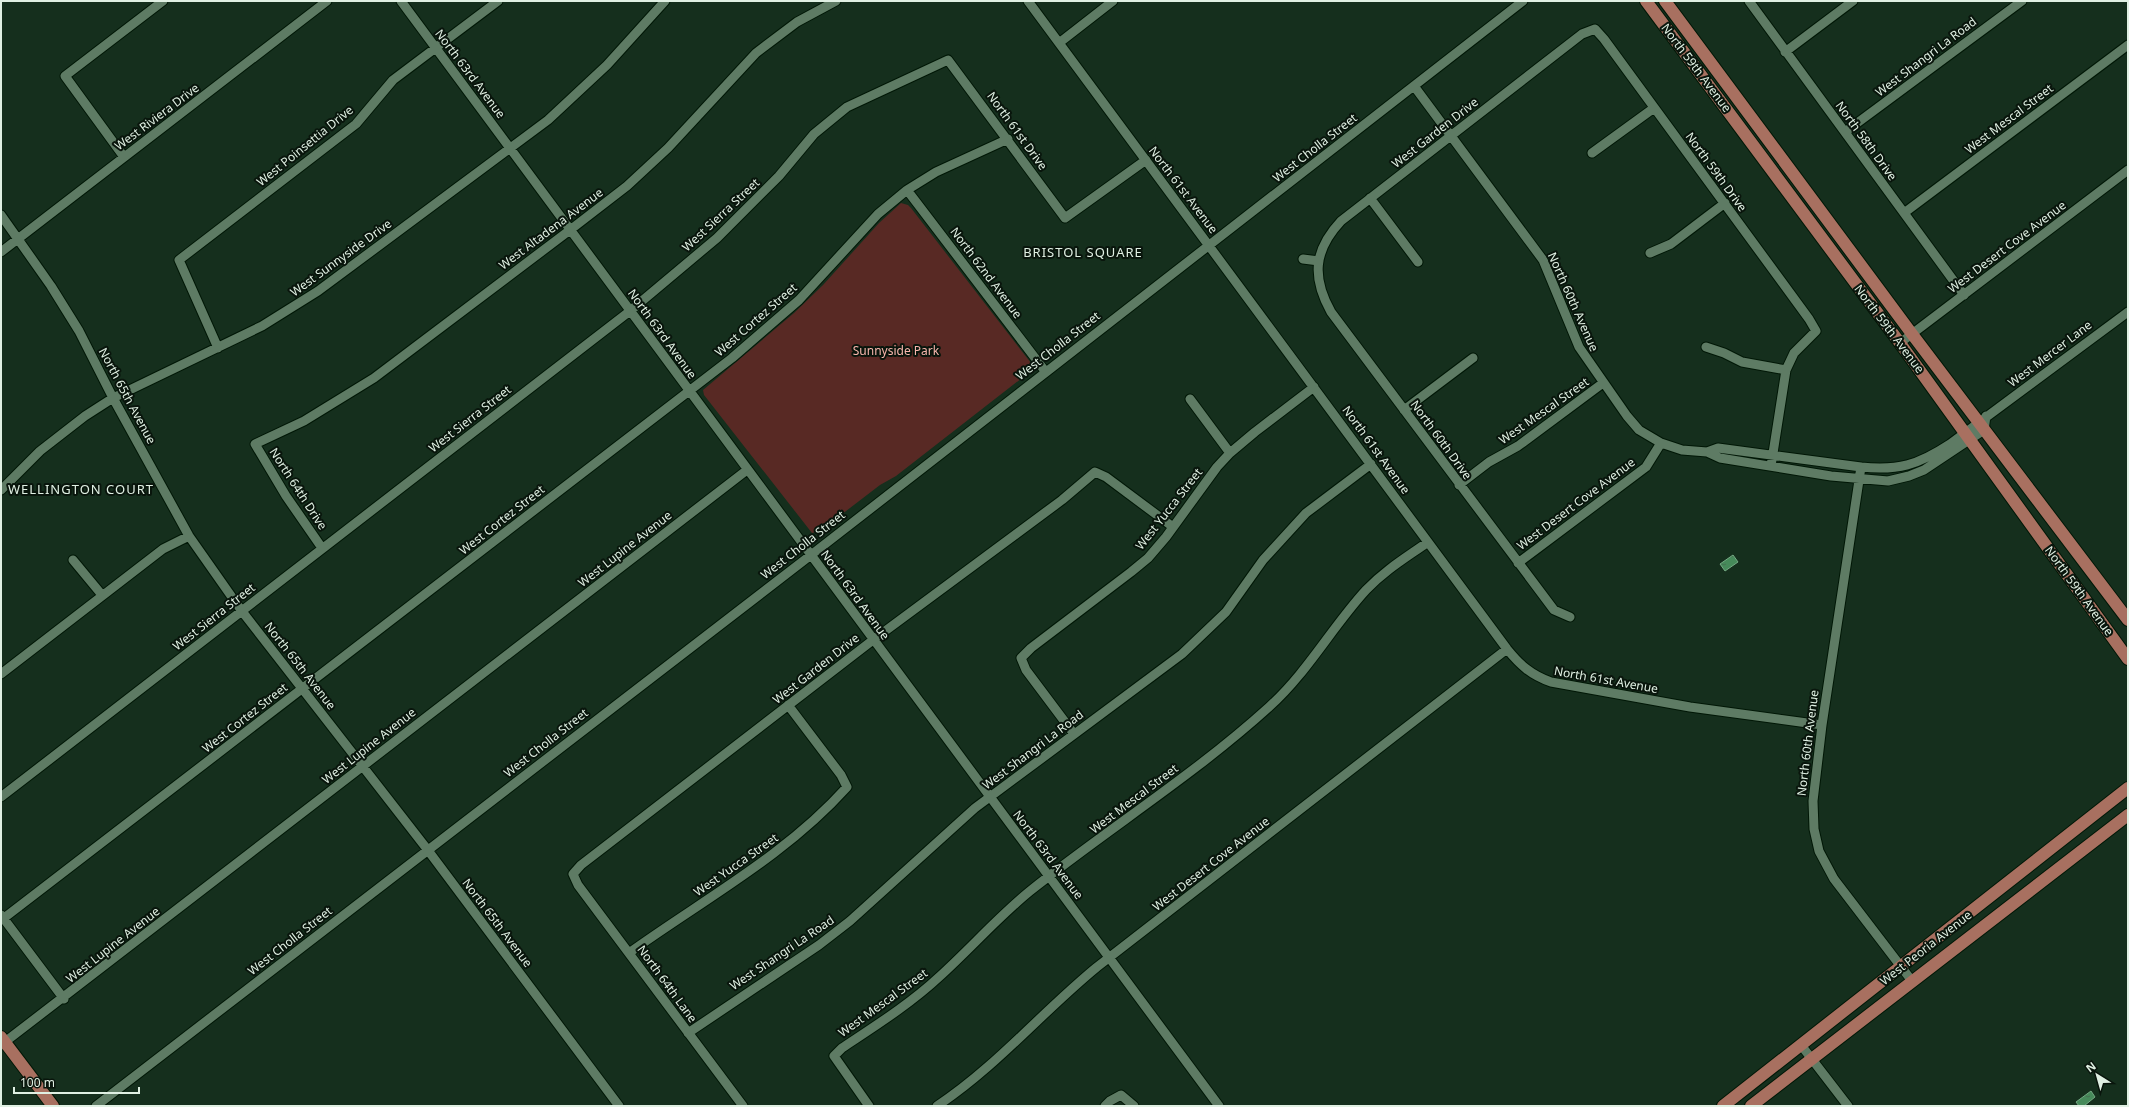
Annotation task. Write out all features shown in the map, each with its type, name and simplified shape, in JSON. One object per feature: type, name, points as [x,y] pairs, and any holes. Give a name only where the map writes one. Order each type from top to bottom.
[{"type":"main road","name":"North 59th Avenue","points":[[1646,1],[1900,343],[2128,659]]},
{"type":"main road","name":"North 59th Avenue","points":[[1665,1],[1912,334],[1983,423],[2128,620]]},
{"type":"main road","name":"West Peoria Avenue","points":[[1723,1106],[2128,788]]},
{"type":"main road","name":"West Peoria Avenue","points":[[1751,1106],[2128,815]]},
{"type":"main road","points":[[2048,851],[2060,866]]},
{"type":"main road","points":[[2,1042],[53,1106]]},
{"type":"street","points":[[124,157],[65,76],[162,1]]},
{"type":"street","name":"West Riviera Drive","points":[[1,252],[327,1]]},
{"type":"street","name":"North 63rd Avenue","points":[[401,1],[1219,1106]]},
{"type":"street","name":"West Poinsettia Drive","points":[[218,348],[179,260],[356,124],[393,80],[498,1]]},
{"type":"street","name":"West Sunnyside Drive","points":[[1,490],[25,464],[62,432],[113,398],[262,326],[318,291],[548,120],[607,65],[665,1]]},
{"type":"street","name":"West Altadena Avenue","points":[[255,444],[304,421],[374,378],[570,230],[627,186],[668,148],[756,53],[797,22],[836,1]]},
{"type":"street","name":"North 61st Avenue","points":[[1028,1],[1372,464],[1507,649],[1526,670],[1536,677],[1551,682],[1690,707],[1822,725]]},
{"type":"street","points":[[1059,43],[1113,1]]},
{"type":"street","name":"West Cholla Street","points":[[96,1106],[811,555],[1045,371],[1523,1]]},
{"type":"street","name":"North 58th Drive","points":[[1749,1],[1964,295]]},
{"type":"street","points":[[1785,52],[1853,1]]},
{"type":"street","name":"West Shangri La Road","points":[[1845,132],[2022,1]]},
{"type":"street","name":"North 59th Drive","points":[[1595,29],[1810,319],[1816,331],[1794,353],[1786,370]]},
{"type":"street","name":"West Garden Drive","points":[[1318,261],[1324,243],[1332,230],[1370,198],[1582,34],[1595,29]]},
{"type":"street","name":"West Mescal Street","points":[[1904,213],[2128,45]]},
{"type":"street","name":"North 61st Drive","points":[[948,60],[1008,139],[1065,218],[1146,160]]},
{"type":"street","name":"West Sierra Street","points":[[1,797],[241,610],[630,311],[717,238],[779,176],[814,134],[847,107],[948,60]]},
{"type":"street","name":"North 60th Avenue","points":[[1414,86],[1543,260],[1579,347],[1602,383],[1639,430],[1661,443],[1682,450],[1707,452],[1720,458],[1859,479]]},
{"type":"street","points":[[1592,153],[1654,108]]},
{"type":"street","name":"West Cortez Street","points":[[2,917],[302,689],[732,358],[799,300],[878,214],[907,190],[936,172],[1008,139]]},
{"type":"street","name":"West Desert Cove Avenue","points":[[1900,343],[2128,170]]},
{"type":"street","name":"North 62nd Avenue","points":[[907,190],[1045,371]]},
{"type":"street","points":[[1370,198],[1418,262]]},
{"type":"street","points":[[1650,253],[1670,244],[1725,204]]},
{"type":"street","name":"North 65th Avenue","points":[[1,215],[18,238],[79,331],[113,398],[189,536],[241,610],[427,850],[619,1106]]},
{"type":"street","points":[[1303,259],[1318,261]]},
{"type":"street","name":"North 60th Drive","points":[[1318,261],[1319,283],[1331,312],[1554,610],[1570,617]]},
{"type":"street","name":"West Mercer Lane","points":[[1859,479],[1888,481],[1908,476],[1937,463],[1983,423],[2128,312]]},
{"type":"street","points":[[1706,347],[1724,353],[1742,362],[1786,370],[1771,466]]},
{"type":"street","points":[[1404,410],[1473,358]]},
{"type":"street","name":"West Mescal Street","points":[[1459,485],[1489,462],[1518,446],[1602,383]]},
{"type":"street","name":"West Yucca Street","points":[[1074,734],[1026,670],[1022,658],[1031,648],[1132,572],[1148,558],[1230,453],[1314,387]]},
{"type":"street","points":[[1190,399],[1230,453]]},
{"type":"street","name":"West Mercer Lane","points":[[1861,467],[1882,469],[1902,467],[1930,456],[1967,437]]},
{"type":"street","name":"West Desert Cove Avenue","points":[[1518,563],[1646,468],[1661,443]]},
{"type":"street","name":"North 64th Drive","points":[[255,444],[286,496],[322,548]]},
{"type":"street","name":"North 60th Avenue","points":[[1707,452],[1718,448],[1861,467],[1822,725],[1813,801],[1814,829],[1819,851],[1834,879],[1912,981]]},
{"type":"street","name":"West Shangri La Road","points":[[688,1033],[819,945],[850,921],[943,836],[990,797],[1182,654],[1226,612],[1263,560],[1306,513],[1372,464]]},
{"type":"street","name":"West Lupine Avenue","points":[[2,1042],[64,999],[362,766],[747,470]]},
{"type":"street","name":"West Garden Drive","points":[[573,874],[580,865],[788,705],[1062,500],[1095,472],[1106,477],[1173,527]]},
{"type":"street","points":[[1,674],[163,549],[189,536]]},
{"type":"street","name":"West Mescal Street","points":[[869,1106],[834,1056],[842,1048],[898,1011],[939,977],[972,943],[1010,908],[1049,877],[1210,758],[1271,706],[1303,670],[1366,590],[1390,567],[1428,542]]},
{"type":"street","points":[[73,560],[102,595]]},
{"type":"street","name":"West Desert Cove Avenue","points":[[937,1106],[993,1063],[1067,991],[1507,649]]},
{"type":"street","name":"West Yucca Street","points":[[629,953],[755,868],[789,843],[812,823],[847,787],[841,775],[788,705]]},
{"type":"street","name":"North 64th Lane","points":[[573,874],[578,885],[743,1106]]},
{"type":"street","points":[[2,917],[64,999]]},
{"type":"street","points":[[1801,1045],[1848,1106]]},
{"type":"street","points":[[1105,1106],[1110,1101],[1121,1095],[1134,1106]]},
{"type":"green space","name":"Sunnyside Park","points":[[901,203],[908,205],[911,208],[1031,363],[1031,371],[896,476],[880,485],[820,531],[812,533],[704,395],[703,390],[794,313],[823,285],[879,223]]},
{"type":"water","points":[[1733,555],[1738,562],[1725,571],[1720,564]]},
{"type":"water","points":[[2091,1091],[2095,1097],[2084,1106],[2079,1106],[2076,1102]]},
{"type":"district","name":"BRISTOL SQUARE","points":[[1083,252]]},
{"type":"district","name":"WELLINGTON COURT","points":[[81,489]]}]
